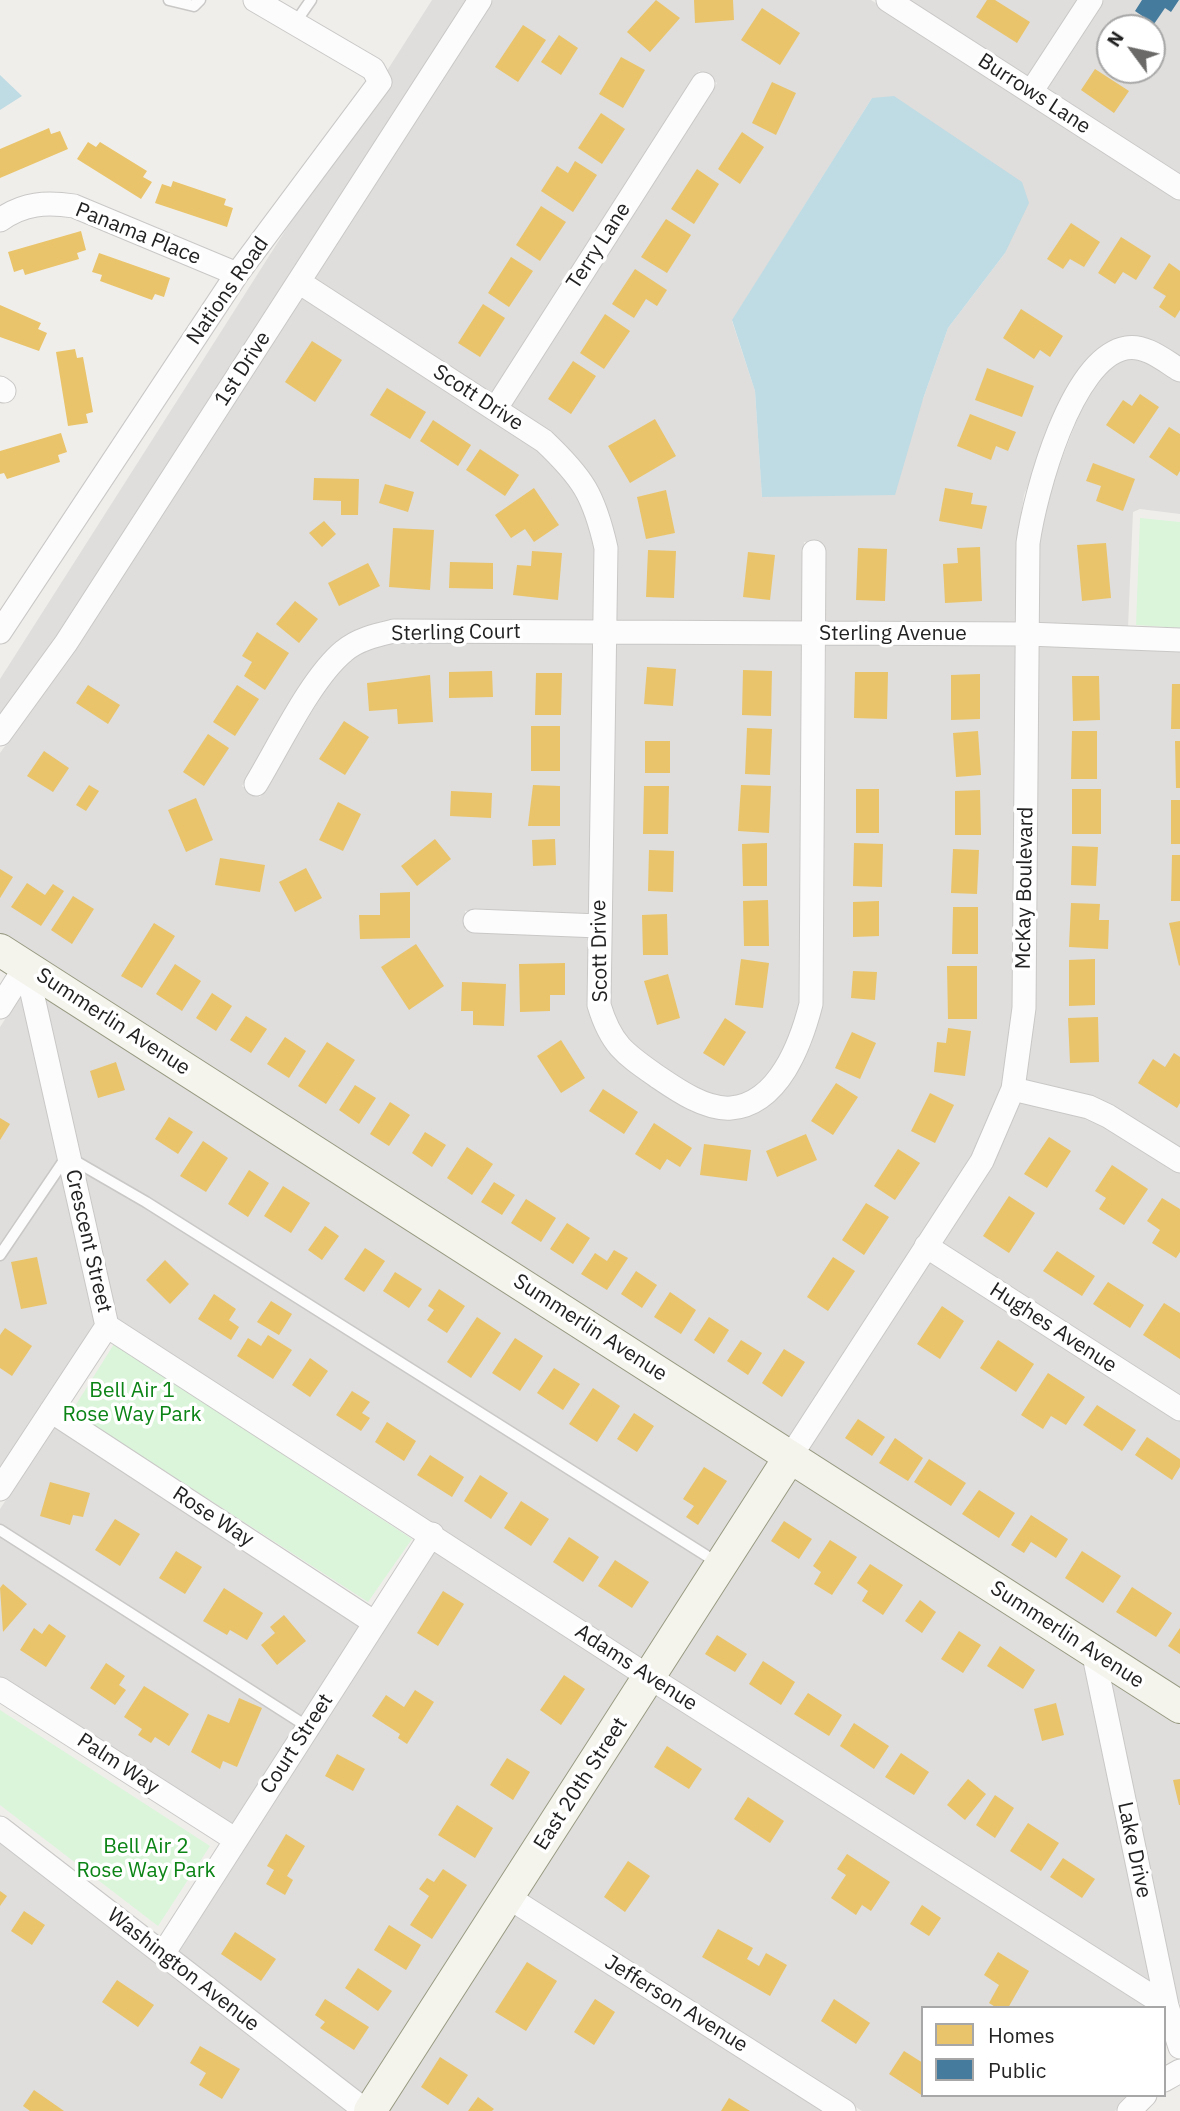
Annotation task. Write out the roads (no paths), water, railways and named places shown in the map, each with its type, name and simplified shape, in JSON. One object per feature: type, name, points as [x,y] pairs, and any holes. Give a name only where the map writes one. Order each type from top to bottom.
[{"type":"street","name":"Nations Road","points":[[0,632],[237,274],[380,82],[373,69],[255,0]]},
{"type":"street","name":"1st Drive","points":[[0,734],[66,643],[480,0]]},
{"type":"street","name":"Burrows Lane","points":[[888,0],[1180,188]]},
{"type":"street","points":[[1031,92],[1091,0]]},
{"type":"street","name":"Terry Lane","points":[[496,408],[703,84]]},
{"type":"street","name":"Panama Place","points":[[0,220],[19,208],[46,202],[74,206],[237,274]]},
{"type":"street","name":"Scott Drive","points":[[299,282],[544,441],[574,470],[597,507],[606,548],[599,1005],[606,1030],[621,1051],[675,1089],[705,1103],[730,1108],[757,1099],[784,1071],[802,1040],[811,1004],[816,634],[814,552]]},
{"type":"street","name":"McKay Boulevard","points":[[790,1457],[982,1161],[1013,1089],[1024,1008],[1028,543],[1035,498],[1077,390],[1093,367],[1111,353],[1128,347],[1154,354],[1180,370]]},
{"type":"street","name":"Sterling Court","points":[[256,784],[325,671],[345,650],[370,636],[394,631],[605,632]]},
{"type":"street","name":"Sterling Avenue","points":[[605,632],[1028,635],[1180,640]]},
{"type":"street","points":[[475,921],[599,926]]},
{"type":"street","points":[[0,1006],[13,958]]},
{"type":"street","name":"Crescent Street","points":[[0,1489],[107,1326],[69,1156],[13,958]]},
{"type":"street","name":"Summerlin Avenue","points":[[13,958],[1180,1707]]},
{"type":"street","points":[[1013,1089],[1088,1107],[1108,1116],[1180,1161]]},
{"type":"street","name":"Hughes Avenue","points":[[926,1246],[1180,1409]]},
{"type":"street","name":"Adams Avenue","points":[[107,1326],[649,1677],[1167,2006]]},
{"type":"street","name":"Rose Way","points":[[51,1411],[375,1623]]},
{"type":"street","name":"East 20th Street","points":[[368,2111],[790,1457]]},
{"type":"street","name":"Court Street","points":[[163,1954],[432,1534]]},
{"type":"street","name":"Lake Drive","points":[[1093,1651],[1167,2006],[1180,2047]]},
{"type":"street","name":"Palm Way","points":[[0,1689],[236,1840]]},
{"type":"street","name":"Washington Avenue","points":[[0,1828],[368,2111]]},
{"type":"street","name":"Jefferson Avenue","points":[[508,1897],[844,2111]]},
{"type":"street","points":[[1129,2111],[1143,2097]]},
{"type":"lane","points":[[169,0],[194,6],[200,0]]},
{"type":"lane","points":[[295,23],[311,0]]},
{"type":"lane","points":[[0,1255],[69,1156],[721,1565]]},
{"type":"lane","points":[[0,1530],[308,1727]]},
{"type":"water","points":[[0,75],[22,96],[0,110]]},
{"type":"water","points":[[894,96],[1022,182],[1029,203],[1005,253],[948,328],[923,399],[895,495],[762,497],[755,391],[732,320],[872,98]]},
{"type":"park label","name":"Bell Air 1 Rose Way Park","points":[[132,1403]]},
{"type":"park label","name":"Bell Air 2 Rose Way Park","points":[[146,1859]]}]
